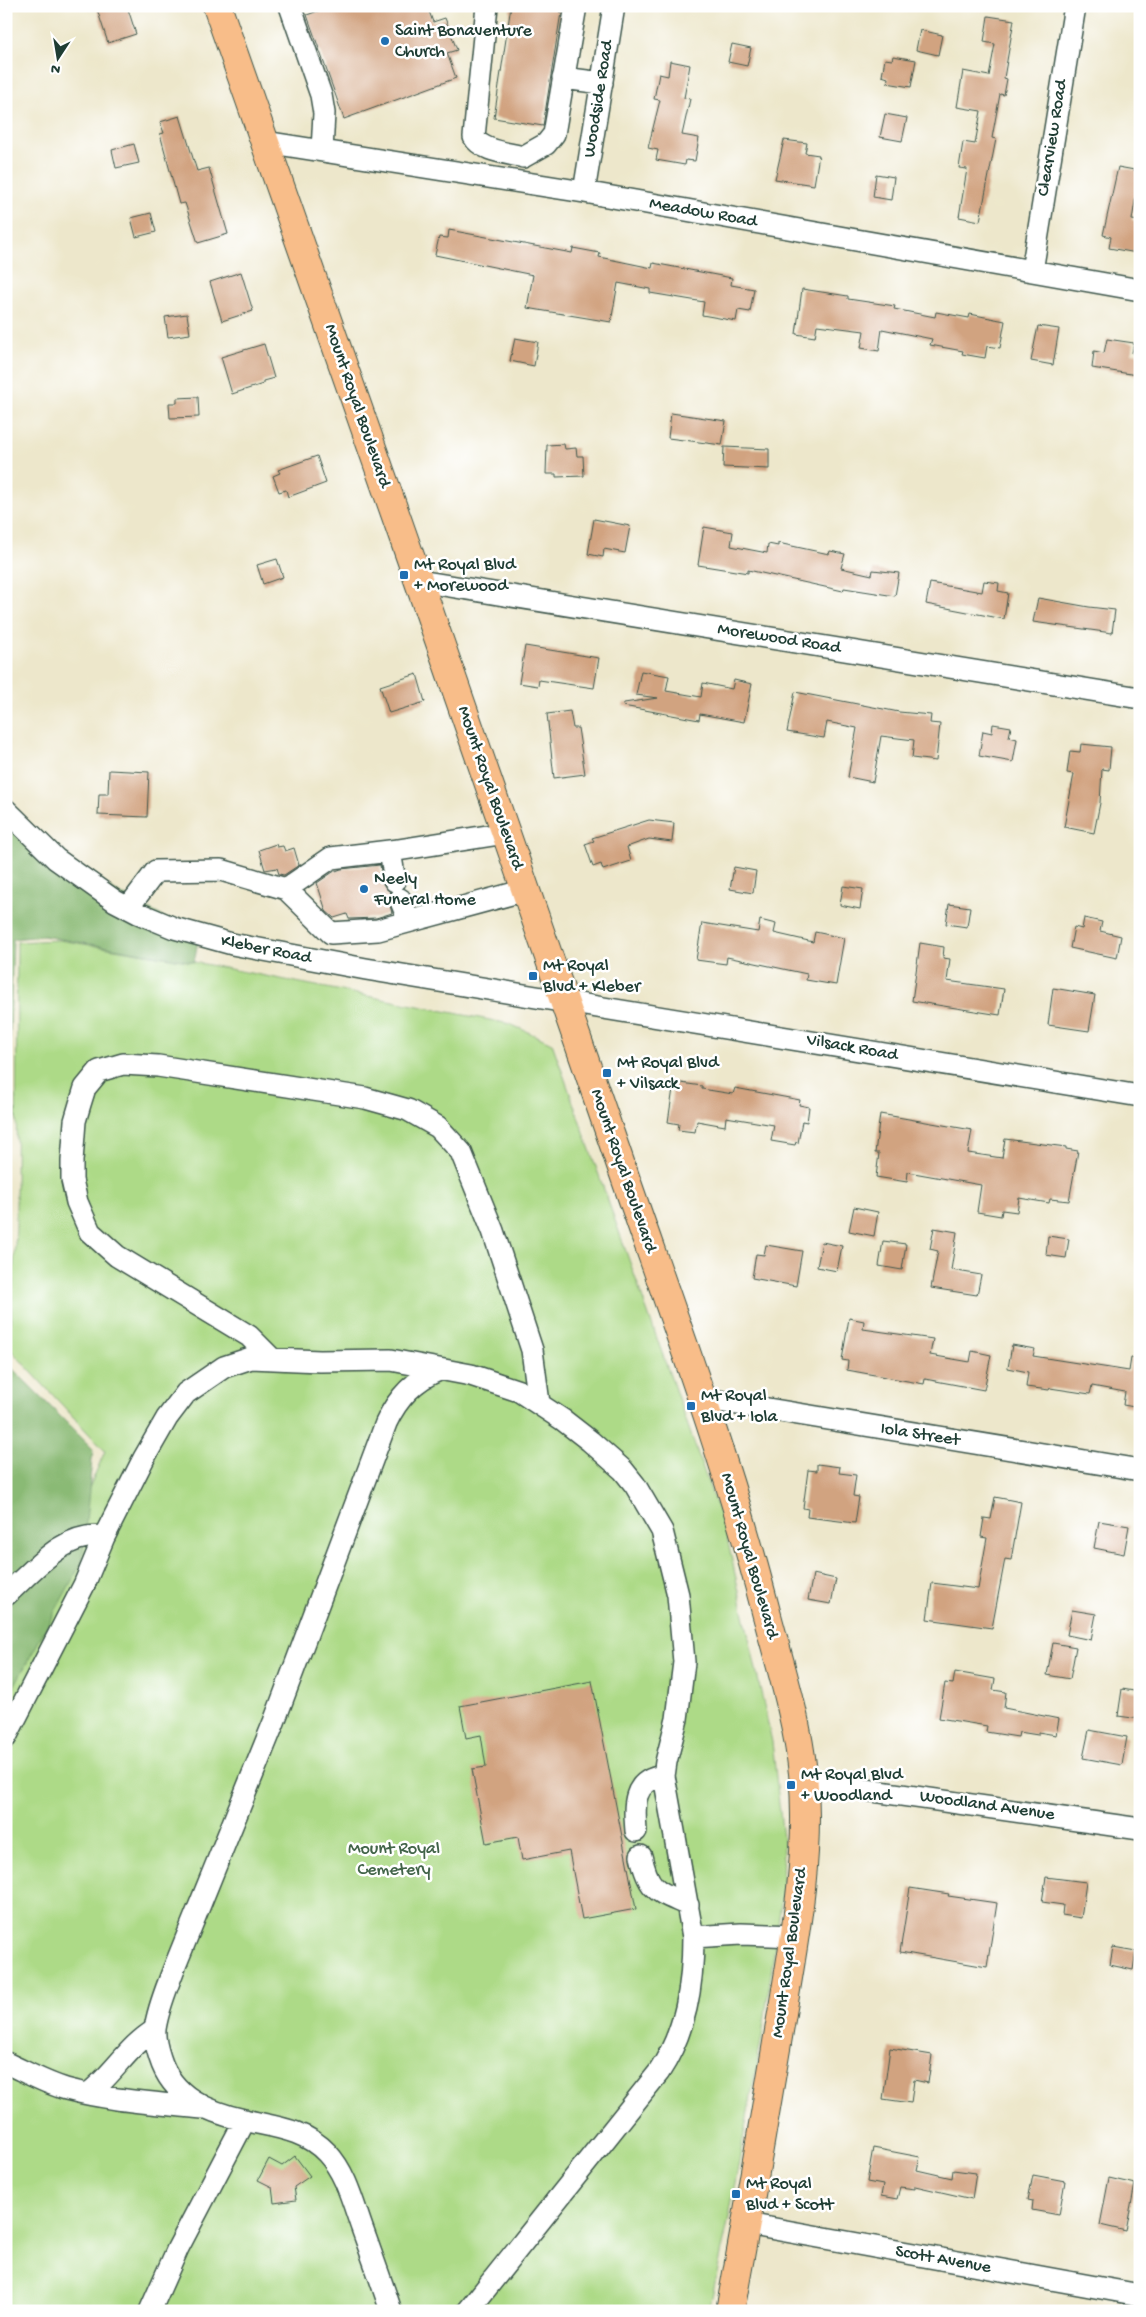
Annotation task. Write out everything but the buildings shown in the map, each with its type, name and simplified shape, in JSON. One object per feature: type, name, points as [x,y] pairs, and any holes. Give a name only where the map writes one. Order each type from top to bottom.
[{"type":"main road","name":"Mount Royal Boulevard","points":[[223,7],[265,142],[526,890],[732,1493],[754,1566],[790,1707],[803,1781],[806,1826],[795,1936],[747,2224],[730,2311]]},
{"type":"street","points":[[290,6],[322,94],[324,113],[322,151]]},
{"type":"street","points":[[487,6],[474,137],[477,143],[484,146],[523,157],[546,144],[554,134],[576,6]]},
{"type":"street","name":"Woodside Road","points":[[584,192],[614,6]]},
{"type":"street","name":"Clearview Road","points":[[1032,271],[1075,6]]},
{"type":"street","points":[[564,78],[602,82]]},
{"type":"street","name":"Meadow Road","points":[[265,142],[584,192],[1140,290]]},
{"type":"street","points":[[519,182],[523,157]]},
{"type":"street","name":"Morewood Road","points":[[419,581],[1140,698]]},
{"type":"street","name":"Kleber Road","points":[[6,810],[56,860],[83,881],[128,908],[174,928],[232,944],[366,969],[564,1001]]},
{"type":"street","points":[[286,889],[332,858],[506,833]]},
{"type":"street","points":[[390,851],[397,890],[409,921]]},
{"type":"street","points":[[128,908],[156,871],[221,870],[286,889],[331,933],[378,930],[526,890]]},
{"type":"street","name":"Vilsack Road","points":[[564,1001],[1140,1096]]},
{"type":"street","points":[[270,1358],[249,1336],[117,1256],[90,1232],[77,1202],[72,1180],[72,1161],[75,1121],[85,1088],[98,1071],[123,1064],[158,1066],[365,1098],[408,1110],[438,1127],[454,1144],[465,1160],[493,1231],[532,1350],[539,1403]]},
{"type":"street","points":[[6,1737],[84,1585],[104,1537],[157,1434],[186,1393],[224,1366],[251,1358],[320,1361],[391,1360],[471,1375],[519,1392],[539,1403],[590,1441],[624,1470],[662,1531],[678,1595],[684,1662],[677,1719],[664,1776],[693,1937],[693,1960],[685,2017],[670,2056],[659,2072],[468,2311]]},
{"type":"street","points":[[205,2108],[185,2096],[168,2077],[158,2052],[155,2030],[158,2011],[274,1722],[386,1423],[393,1408],[408,1390],[428,1374],[439,1370]]},
{"type":"street","name":"Iola Street","points":[[700,1398],[1140,1470]]},
{"type":"street","points":[[6,1594],[62,1546],[95,1536],[104,1537]]},
{"type":"street","points":[[636,1831],[635,1804],[637,1794],[647,1782],[664,1776]]},
{"type":"street","name":"Woodland Avenue","points":[[803,1781],[1113,1823],[1140,1829]]},
{"type":"street","points":[[641,1856],[645,1876],[650,1884],[657,1891],[688,1905]]},
{"type":"street","points":[[693,1937],[741,1934],[795,1936]]},
{"type":"street","points":[[88,2094],[104,2082],[143,2037],[155,2030]]},
{"type":"street","points":[[6,2063],[43,2080],[88,2094],[146,2103],[205,2108],[299,2133],[313,2140],[335,2163],[351,2197],[391,2311]]},
{"type":"street","points":[[150,2311],[178,2248],[245,2120]]},
{"type":"street","name":"Scott Avenue","points":[[747,2224],[1140,2295]]},
{"type":"green space","points":[[6,810],[56,859],[199,936],[194,962],[43,936],[13,939],[6,1149]]},
{"type":"green space","name":"Mount Royal Cemetery","points":[[59,940],[194,962],[510,1024],[552,1043],[726,1533],[772,1742],[783,1838],[782,1896],[762,2036],[728,2222],[709,2311],[6,2311],[6,1576],[72,1528],[105,1451],[9,1348],[16,1229],[17,942]]},
{"type":"green space","points":[[6,1362],[93,1449],[82,1562],[6,1701]]},
{"type":"place","name":"Saint Bonaventure Church","points":[[385,41]]},
{"type":"place","name":"Mt Royal Blvd + Morewood","points":[[404,575]]},
{"type":"place","name":"Neely Funeral Home","points":[[364,889]]},
{"type":"place","name":"Mt Royal Blvd + Kleber","points":[[533,976]]},
{"type":"place","name":"Mt Royal Blvd + Vilsack","points":[[607,1073]]},
{"type":"place","name":"Mt Royal Blvd + Iola","points":[[691,1406]]},
{"type":"place","name":"Mt Royal Blvd + Woodland","points":[[791,1785]]},
{"type":"place","name":"Mt Royal Blvd + Scott","points":[[736,2194]]}]
